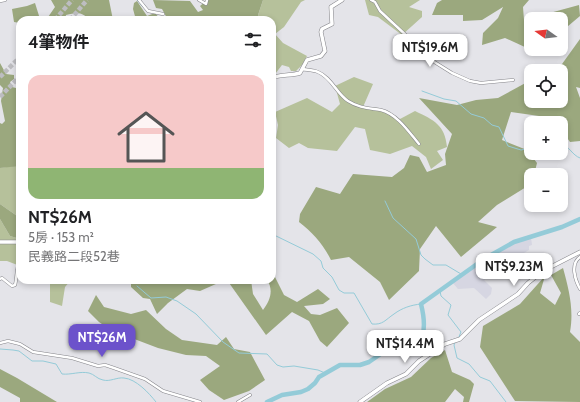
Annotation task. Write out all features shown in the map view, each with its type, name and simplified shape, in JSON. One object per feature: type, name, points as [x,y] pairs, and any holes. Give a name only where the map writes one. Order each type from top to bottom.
[{"type":"main road","points":[[276,76],[280,75],[292,76],[300,73],[307,60],[321,56],[325,51],[321,32],[322,29],[332,24],[331,7],[342,0]]},
{"type":"main road","points":[[0,242],[16,242]]},
{"type":"main road","points":[[360,402],[387,382],[406,374],[419,361],[445,344],[464,335],[478,320],[518,294],[528,283],[543,271],[580,252]]},
{"type":"street","points":[[0,1],[6,0]]},
{"type":"street","points":[[139,0],[148,11],[163,14]]},
{"type":"street","points":[[199,0],[206,4],[207,0]]},
{"type":"street","points":[[371,0],[375,2],[380,11],[409,38],[420,53],[452,73],[470,81],[480,83],[513,80]]},
{"type":"street","points":[[302,69],[319,72],[329,80],[349,102],[359,107],[386,112],[402,123],[419,144]]},
{"type":"street","points":[[580,257],[577,259],[574,268],[580,289]]},
{"type":"street","points":[[0,279],[2,278],[12,286],[15,286],[16,282]]},
{"type":"street","points":[[0,343],[8,341],[20,344],[34,352],[72,358],[98,366],[105,365],[145,379],[163,391],[200,402]]},
{"type":"street","points":[[238,402],[250,394]]},
{"type":"shaded area","points":[[531,237],[532,245],[529,246],[529,250],[522,254],[524,261],[511,276],[500,278],[494,274],[484,280],[492,288],[491,294],[486,299],[474,288],[458,289],[452,282],[516,242]]},
{"type":"green space","points":[[51,0],[109,0],[112,16],[85,16],[76,13],[66,16],[49,16],[55,7]]},
{"type":"green space","points":[[153,0],[190,1],[198,12],[203,10],[200,6],[207,0],[263,0],[258,16],[166,16],[162,9],[156,8]]},
{"type":"green space","points":[[263,0],[305,0],[301,2],[284,27],[276,33],[276,16],[258,15]]},
{"type":"green space","points":[[365,0],[420,0],[409,7],[422,11],[422,17],[402,35],[378,17],[369,15]]},
{"type":"green space","points":[[442,0],[529,0],[523,7],[524,47],[505,38],[482,45],[483,33],[498,18],[503,7],[482,20],[463,21],[463,15],[432,15],[437,3]]},
{"type":"green space","points":[[137,1],[147,16],[135,16],[133,9],[134,3]]},
{"type":"green space","points":[[35,3],[39,16],[16,16],[16,22],[14,22],[12,9]]},
{"type":"green space","points":[[579,5],[580,16],[568,26],[568,12],[553,12]]},
{"type":"green space","points":[[155,13],[158,16],[147,16]]},
{"type":"green space","points":[[276,35],[283,43],[307,56],[303,64],[296,71],[291,71],[289,67],[282,65],[276,73]]},
{"type":"green space","points":[[580,39],[580,88],[576,87],[580,98],[580,141],[570,142],[568,139],[568,116],[539,116],[511,112],[502,140],[524,149],[524,160],[535,160],[537,163],[536,168],[524,168],[524,188],[497,205],[478,222],[497,227],[461,257],[436,226],[420,249],[419,271],[389,300],[380,282],[349,257],[331,260],[317,239],[299,222],[300,214],[316,187],[340,194],[353,174],[392,177],[404,168],[410,155],[419,157],[427,172],[446,165],[445,154],[452,134],[419,98],[457,105],[476,100],[498,98],[524,84],[524,108],[568,108],[568,64],[562,64]]},
{"type":"green space","points":[[0,63],[6,74],[14,75],[14,79],[10,82],[12,87],[16,88],[16,166],[0,168],[0,123],[2,124],[5,121],[1,101],[3,88],[0,85]]},
{"type":"green space","points":[[354,77],[373,84],[363,107],[379,108],[400,119],[415,111],[428,117],[441,128],[444,133],[447,147],[437,151],[443,160],[431,169],[426,157],[412,146],[390,154],[370,150],[365,129],[355,127],[337,151],[308,148],[299,143],[289,148],[276,138],[278,125],[276,112],[307,98],[332,112],[340,104],[335,86]]},
{"type":"green space","points":[[16,166],[16,215],[0,204],[0,168]]},
{"type":"green space","points":[[0,204],[16,215],[16,238],[10,236],[0,219]]},
{"type":"green space","points":[[0,219],[10,236],[16,238],[16,264],[7,261],[0,261]]},
{"type":"green space","points":[[563,268],[571,307],[570,332],[580,342],[580,402],[515,401],[480,347],[483,326],[520,304],[545,276],[540,293],[555,305],[561,293],[551,275]]},
{"type":"green space","points":[[276,279],[284,295],[297,302],[318,289],[330,299],[323,304],[304,306],[311,314],[320,315],[337,308],[349,323],[327,347],[320,341],[309,321],[292,312],[266,335],[230,284],[252,284],[253,294],[263,310],[268,303],[271,292],[269,284],[276,284]]},
{"type":"green space","points":[[50,284],[68,284],[65,287],[62,306],[50,302]]},
{"type":"green space","points":[[131,284],[216,284],[200,291],[187,289],[168,303],[157,314],[150,299],[143,298],[131,287]]},
{"type":"green space","points":[[96,295],[104,307],[131,314],[146,310],[166,329],[182,340],[217,345],[226,337],[234,349],[250,352],[265,380],[249,391],[224,400],[209,390],[200,380],[220,366],[206,356],[186,355],[158,348],[115,333],[99,322],[88,311]]},
{"type":"green space","points":[[445,350],[452,372],[470,380],[474,384],[469,402],[463,402],[464,397],[455,389],[445,402],[367,402],[385,389],[411,377],[431,358]]},
{"type":"green space","points":[[0,369],[57,402],[20,402],[20,398],[0,387]]},
{"type":"waterway","points":[[137,0],[145,9]]},
{"type":"waterway","points":[[422,91],[444,99],[456,101],[471,114],[484,118],[492,125],[499,127],[508,146],[521,150],[524,149]]},
{"type":"waterway","points":[[568,148],[580,158]]},
{"type":"waterway","points":[[385,201],[393,218],[416,239],[421,255],[425,259],[433,265],[446,265],[461,274]]},
{"type":"waterway","points":[[267,402],[282,395],[301,392],[308,389],[319,377],[340,365],[360,365],[369,362],[382,353],[396,347],[419,343],[424,329],[421,304],[484,259],[514,242],[562,227],[580,219]]},
{"type":"waterway","points":[[276,236],[313,254],[321,261],[323,268],[332,277],[339,290],[344,293],[354,293],[372,324],[381,323],[403,308],[421,304]]},
{"type":"waterway","points":[[137,286],[151,298],[166,297],[177,301],[196,314],[223,342],[239,353],[267,354],[277,365],[283,367],[294,366],[318,370],[325,373]]},
{"type":"waterway","points":[[440,291],[441,296],[451,305],[448,315],[461,332],[458,339]]},
{"type":"waterway","points":[[456,341],[454,345],[457,358],[469,364],[480,377],[490,381],[506,402]]},
{"type":"waterway","points":[[0,349],[19,351],[32,361],[43,361],[56,364],[62,374],[86,373],[99,379],[106,380],[121,378],[129,379],[142,387],[156,402]]},
{"type":"tunnel","points":[[58,16],[72,0]]},
{"type":"tunnel","points":[[73,16],[87,0]]},
{"type":"tunnel","points":[[0,77],[16,61]]},
{"type":"tunnel","points":[[0,97],[16,80]]}]
